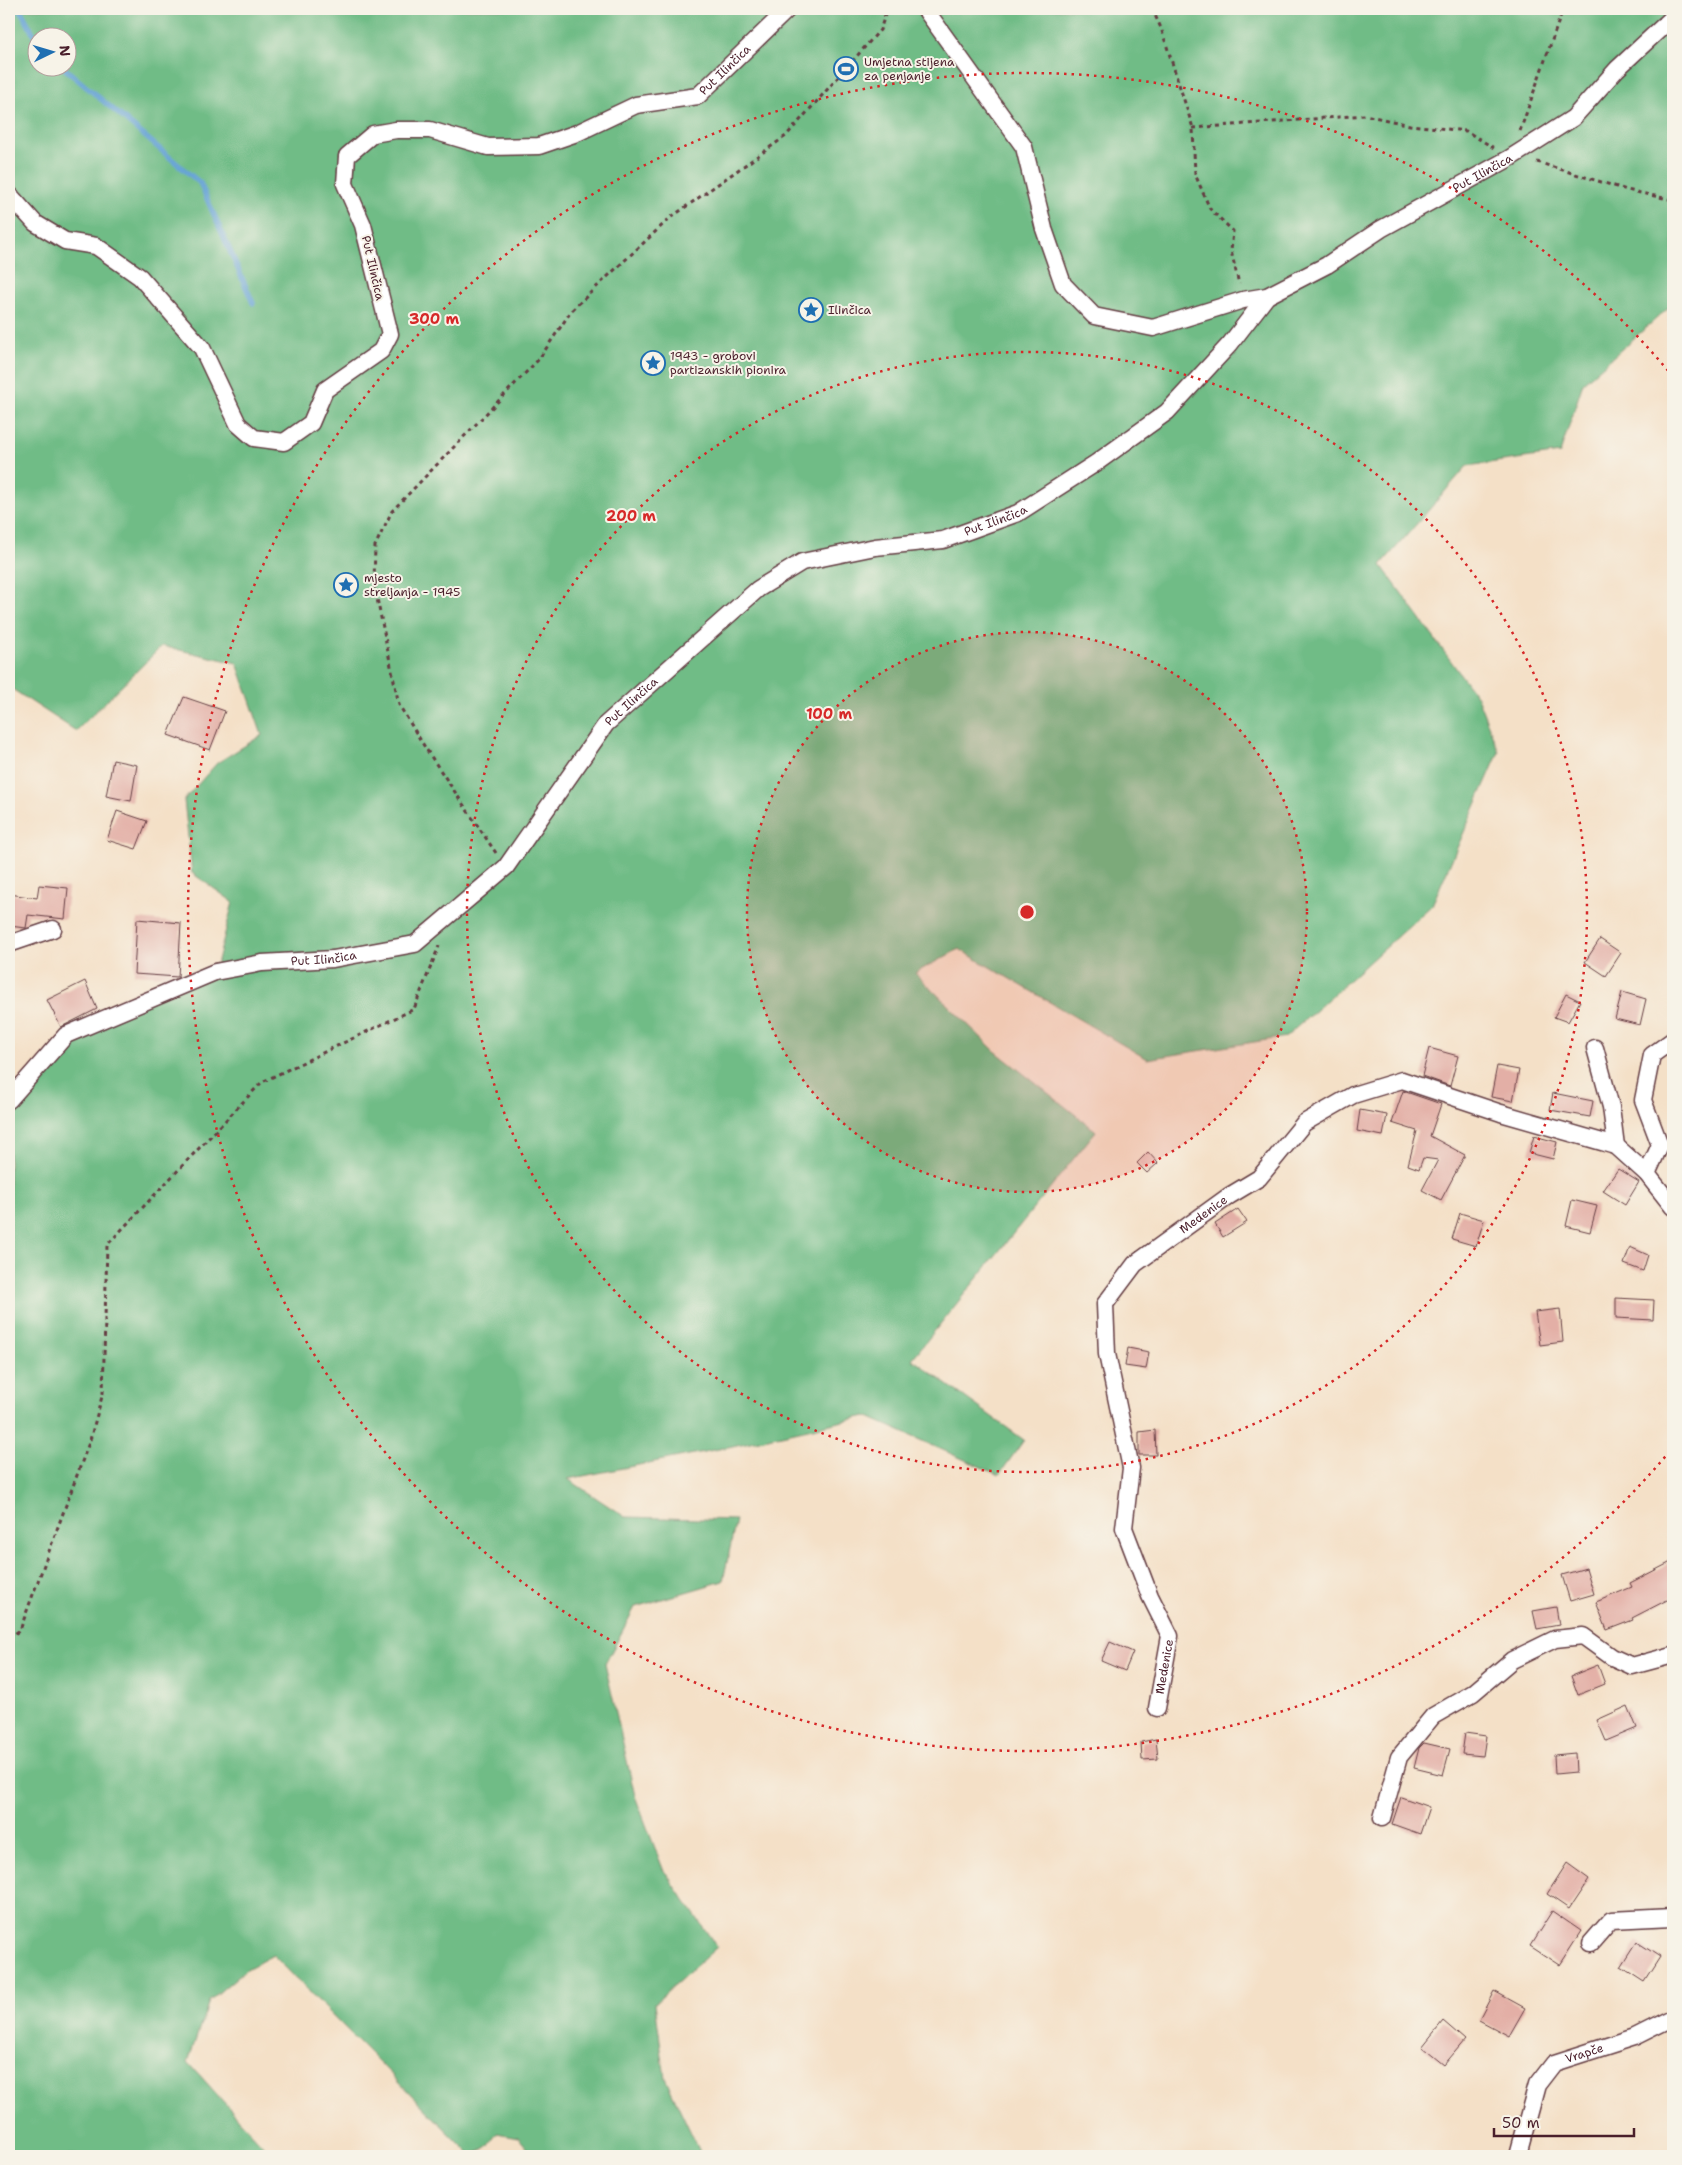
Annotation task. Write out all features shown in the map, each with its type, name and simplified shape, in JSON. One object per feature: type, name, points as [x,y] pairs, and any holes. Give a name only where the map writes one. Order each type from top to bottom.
[{"type":"street","name":"Put Ilinčica","points":[[9,194],[34,223],[66,241],[96,246],[140,277],[202,348],[238,424],[254,438],[284,442],[311,423],[325,390],[381,351],[390,334],[363,225],[345,184],[347,156],[372,134],[396,130],[430,130],[488,147],[539,146],[576,133],[636,105],[698,96],[788,9]]},
{"type":"street","name":"Put Ilinčica","points":[[925,9],[1024,147],[1044,229],[1063,284],[1094,316],[1153,328],[1243,300],[1267,296],[1327,265],[1381,229],[1510,158],[1573,118],[1617,69],[1673,17]]},
{"type":"street","name":"Put Ilinčica","points":[[9,1100],[66,1035],[216,972],[262,963],[333,960],[415,944],[506,867],[606,724],[758,589],[802,562],[875,547],[943,540],[1018,513],[1096,463],[1167,412],[1230,344],[1267,296]]},
{"type":"street","points":[[9,944],[53,929]]},
{"type":"street","points":[[1647,1174],[1660,1145],[1643,1100],[1652,1055],[1673,1040]]},
{"type":"street","points":[[1595,1048],[1611,1107],[1616,1146]]},
{"type":"street","name":"Medenice","points":[[1157,1708],[1170,1636],[1150,1596],[1124,1528],[1131,1468],[1107,1354],[1105,1304],[1135,1264],[1229,1196],[1259,1178],[1304,1122],[1353,1094],[1402,1080],[1501,1113],[1616,1146],[1647,1174],[1673,1207]]},
{"type":"street","points":[[1382,1818],[1399,1757],[1433,1716],[1473,1693],[1512,1660],[1555,1639],[1583,1636],[1612,1658],[1632,1666],[1673,1654]]},
{"type":"street","points":[[1591,1943],[1611,1920],[1673,1917]]},
{"type":"street","name":"Vrapče","points":[[1520,2151],[1537,2085],[1554,2063],[1635,2037],[1673,2018]]},
{"type":"path","points":[[506,867],[426,750],[399,705],[374,584],[374,546],[392,511],[539,359],[572,310],[670,218],[786,136],[880,30],[887,9]]},
{"type":"path","points":[[1152,9],[1172,61],[1193,128],[1196,174],[1210,209],[1234,231],[1231,251],[1243,300]]},
{"type":"path","points":[[1510,158],[1563,9]]},
{"type":"path","points":[[1193,128],[1365,115],[1410,125],[1466,131],[1510,158],[1536,162],[1627,190],[1673,200]]},
{"type":"path","points":[[9,1638],[20,1630],[90,1440],[102,1393],[107,1245],[262,1082],[414,1009],[443,938]]},
{"type":"green space","points":[[9,9],[1673,9],[1673,304],[1583,383],[1560,453],[1467,466],[1381,565],[1477,697],[1499,752],[1432,905],[1286,1037],[1147,1059],[959,949],[915,973],[995,1051],[1096,1131],[912,1359],[1024,1440],[999,1475],[866,1416],[719,1449],[568,1479],[625,1517],[736,1520],[723,1581],[635,1607],[605,1664],[635,1796],[663,1869],[717,1947],[655,2003],[665,2078],[702,2156],[654,2156],[650,2154],[647,2156],[534,2156],[518,2137],[497,2133],[488,2146],[472,2156],[273,1955],[245,1970],[209,2001],[188,2062],[272,2156],[9,2156],[9,1117],[24,1102],[66,1035],[215,972],[233,902],[192,873],[184,800],[217,763],[262,735],[237,663],[162,646],[76,731],[9,687]]},
{"type":"building","points":[[184,697],[225,711],[210,750],[168,735]]},
{"type":"building","points":[[113,760],[137,765],[131,801],[106,796]]},
{"type":"building","points":[[117,811],[147,821],[136,849],[107,840]]},
{"type":"building","points":[[39,885],[68,888],[65,919],[28,915],[26,928],[9,926],[9,894],[37,898]]},
{"type":"building","points":[[137,919],[181,923],[178,977],[134,974]]},
{"type":"building","points":[[1600,939],[1621,953],[1606,976],[1585,962]]},
{"type":"building","points":[[85,981],[97,1009],[61,1027],[47,1000]]},
{"type":"building","points":[[1622,992],[1646,999],[1640,1025],[1615,1019]]},
{"type":"building","points":[[1566,994],[1580,1001],[1568,1022],[1554,1017]]},
{"type":"building","points":[[1429,1048],[1458,1056],[1450,1086],[1422,1076]]},
{"type":"building","points":[[1497,1066],[1519,1070],[1513,1101],[1491,1097]]},
{"type":"building","points":[[1403,1091],[1441,1104],[1430,1136],[1465,1155],[1441,1200],[1422,1190],[1438,1160],[1423,1158],[1419,1169],[1408,1165],[1417,1131],[1392,1123]]},
{"type":"building","points":[[1553,1093],[1593,1101],[1590,1117],[1550,1110]]},
{"type":"building","points":[[1360,1110],[1387,1115],[1383,1136],[1357,1131]]},
{"type":"building","points":[[1534,1136],[1557,1142],[1553,1159],[1529,1153]]},
{"type":"building","points":[[1148,1152],[1158,1163],[1147,1173],[1137,1163]]},
{"type":"building","points":[[1618,1169],[1639,1182],[1625,1205],[1603,1191]]},
{"type":"building","points":[[1572,1200],[1597,1206],[1590,1232],[1566,1226]]},
{"type":"building","points":[[1238,1209],[1247,1222],[1223,1237],[1215,1224]]},
{"type":"building","points":[[1460,1213],[1484,1220],[1476,1246],[1452,1239]]},
{"type":"building","points":[[1630,1247],[1648,1255],[1643,1271],[1624,1264]]},
{"type":"building","points":[[1616,1298],[1654,1300],[1653,1320],[1616,1318]]},
{"type":"building","points":[[1560,1309],[1563,1342],[1540,1345],[1535,1312]]},
{"type":"building","points":[[1128,1348],[1149,1352],[1146,1369],[1125,1366]]},
{"type":"building","points":[[1155,1430],[1156,1455],[1139,1455],[1139,1432]]},
{"type":"building","points":[[1673,1561],[1673,1597],[1632,1618],[1633,1620],[1607,1630],[1596,1602],[1632,1587],[1630,1583]]},
{"type":"building","points":[[1586,1568],[1594,1594],[1570,1601],[1562,1575]]},
{"type":"building","points":[[1556,1607],[1559,1625],[1537,1629],[1533,1611]]},
{"type":"building","points":[[1110,1642],[1133,1652],[1125,1671],[1101,1661]]},
{"type":"building","points":[[1598,1665],[1605,1684],[1578,1695],[1571,1676]]},
{"type":"building","points":[[1628,1706],[1637,1728],[1606,1741],[1597,1720]]},
{"type":"building","points":[[1465,1733],[1486,1736],[1483,1756],[1462,1754]]},
{"type":"building","points":[[1156,1739],[1158,1759],[1142,1760],[1141,1742]]},
{"type":"building","points":[[1424,1743],[1450,1749],[1443,1775],[1414,1768],[1419,1748]]},
{"type":"building","points":[[1575,1753],[1576,1772],[1555,1774],[1554,1755]]},
{"type":"building","points":[[1401,1797],[1429,1807],[1420,1834],[1392,1824]]},
{"type":"building","points":[[1567,1863],[1589,1879],[1569,1909],[1547,1894]]},
{"type":"building","points":[[1552,1911],[1581,1931],[1559,1965],[1530,1946]]},
{"type":"building","points":[[1637,1942],[1660,1957],[1644,1982],[1621,1967]]},
{"type":"building","points":[[1494,1991],[1525,2008],[1509,2036],[1479,2020]]},
{"type":"building","points":[[1443,2021],[1465,2040],[1444,2065],[1422,2047]]},
{"type":"waterway","points":[[20,9],[30,28]]},
{"type":"waterway","points":[[76,78],[200,183],[253,303]]},
{"type":"place","name":"Umjetna stijena za penjanje","points":[[846,69]]},
{"type":"place","name":"Ilinčica","points":[[811,310]]},
{"type":"place","name":"1943 - grobovi partizanskih pionira","points":[[653,363]]},
{"type":"place","name":"mjesto streljanja - 1945","points":[[346,585]]}]
